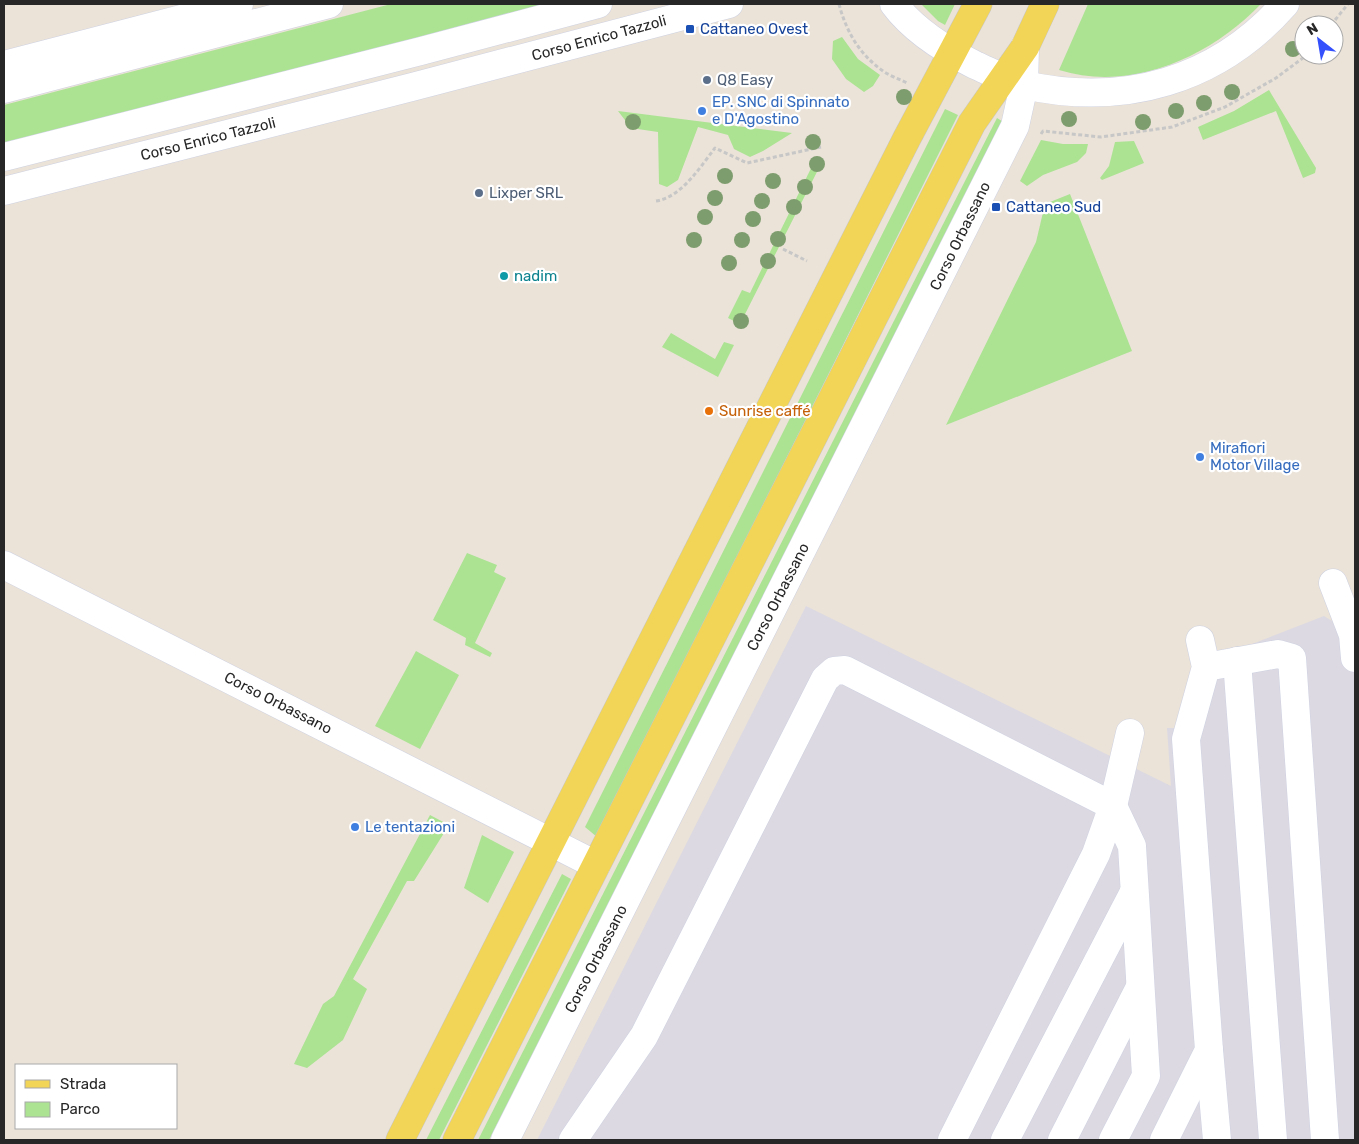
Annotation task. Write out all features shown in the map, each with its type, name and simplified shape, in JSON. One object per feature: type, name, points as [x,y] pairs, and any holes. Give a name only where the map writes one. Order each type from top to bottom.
[{"type":"main road","points":[[400,1140],[907,138],[978,4]]},
{"type":"main road","name":"Corso Orbassano","points":[[457,1140],[972,123],[1014,81],[1025,47],[1045,4]]},
{"type":"street","points":[[4,65],[239,4]]},
{"type":"street","points":[[4,89],[329,4]]},
{"type":"street","name":"Corso Enrico Tazzoli","points":[[4,158],[598,4]]},
{"type":"street","name":"Corso Enrico Tazzoli","points":[[4,191],[729,4]]},
{"type":"street","points":[[894,4],[925,35],[952,53],[1014,81],[1076,91],[1128,91],[1180,78],[1227,53],[1248,39],[1285,4]]},
{"type":"street","name":"Corso Enrico Tazzoli","points":[[331,74],[412,87]]},
{"type":"street","name":"Corso Orbassano","points":[[504,1140],[1015,126],[1014,81]]},
{"type":"street","name":"Corso Orbassano","points":[[4,565],[596,864]]},
{"type":"street","points":[[1333,583],[1354,642]]},
{"type":"street","points":[[1200,640],[1206,667],[1186,739],[1217,1140]]},
{"type":"street","points":[[1206,667],[1278,654],[1292,658],[1325,1140]]},
{"type":"street","points":[[1237,661],[1273,1140]]},
{"type":"street","points":[[573,1140],[644,1036],[825,679],[834,671],[846,670],[1113,806],[1132,846],[1146,1076],[1113,1140]]},
{"type":"street","points":[[952,1140],[1096,854],[1113,806],[1130,733]]},
{"type":"street","points":[[1005,1140],[1134,892]]},
{"type":"street","points":[[1062,1140],[1140,986]]},
{"type":"street","points":[[1165,1139],[1209,1050]]},
{"type":"path","points":[[839,4],[844,23],[860,50],[883,71],[915,87]]},
{"type":"path","points":[[1339,15],[1348,4]]},
{"type":"path","points":[[1038,140],[1043,131],[1101,137],[1172,127],[1225,107],[1276,78],[1294,65]]},
{"type":"path","points":[[656,201],[662,200],[684,186],[715,148],[747,163],[821,147]]},
{"type":"path","points":[[783,249],[807,260]]},
{"type":"shaded area","points":[[806,606],[1171,786],[1167,728],[1191,728],[1206,665],[1247,646],[1324,616],[1355,635],[1355,1140],[537,1140]]},
{"type":"green space","points":[[391,4],[550,4],[4,147],[4,105]]},
{"type":"green space","points":[[921,4],[955,4],[945,25],[938,21]]},
{"type":"green space","points":[[1088,4],[1261,4],[1241,23],[1194,54],[1169,65],[1142,73],[1114,77],[1087,76],[1059,70]]},
{"type":"green space","points":[[842,37],[858,59],[880,75],[873,86],[864,92],[846,79],[832,59],[833,41]]},
{"type":"green space","points":[[1269,90],[1316,168],[1315,173],[1303,178],[1276,111],[1203,140],[1198,127],[1234,111]]},
{"type":"green space","points":[[945,109],[958,115],[597,837],[585,827]]},
{"type":"green space","points":[[618,111],[792,133],[750,157],[734,149],[728,135],[698,127],[678,180],[667,187],[659,184],[658,132],[631,128]]},
{"type":"green space","points":[[997,118],[1005,123],[489,1140],[478,1140]]},
{"type":"green space","points":[[1041,140],[1063,144],[1088,144],[1086,153],[1077,162],[1043,175],[1027,186],[1020,181]]},
{"type":"green space","points":[[1134,141],[1144,163],[1102,180],[1100,178],[1109,166],[1115,142]]},
{"type":"green space","points":[[816,158],[822,162],[740,324],[728,318],[742,290],[750,293]]},
{"type":"green space","points":[[1070,194],[1132,351],[946,425],[1036,242],[1045,204]]},
{"type":"green space","points":[[671,333],[715,359],[724,342],[734,345],[718,377],[662,347]]},
{"type":"green space","points":[[467,553],[497,565],[494,572],[506,578],[475,643],[492,653],[490,657],[465,645],[466,638],[433,620]]},
{"type":"green space","points":[[416,651],[459,675],[420,749],[375,726]]},
{"type":"green space","points":[[430,815],[449,825],[414,881],[407,881],[353,979],[367,989],[343,1040],[307,1068],[294,1064],[323,1004],[334,996]]},
{"type":"green space","points":[[482,835],[514,852],[488,903],[464,888]]},
{"type":"green space","points":[[562,874],[571,879],[439,1140],[426,1140]]},
{"type":"place","name":"Cattaneo Ovest","points":[[690,29]]},
{"type":"place","name":"Q8 Easy","points":[[707,80]]},
{"type":"place","name":"EP. SNC di Spinnato e D'Agostino","points":[[702,111]]},
{"type":"place","name":"Lixper SRL","points":[[479,193]]},
{"type":"place","name":"Cattaneo Sud","points":[[996,207]]},
{"type":"place","name":"nadim","points":[[504,276]]},
{"type":"place","name":"Sunrise caffé","points":[[709,411]]},
{"type":"place","name":"Mirafiori Motor Village","points":[[1200,457]]},
{"type":"place","name":"Le tentazioni","points":[[355,827]]}]
